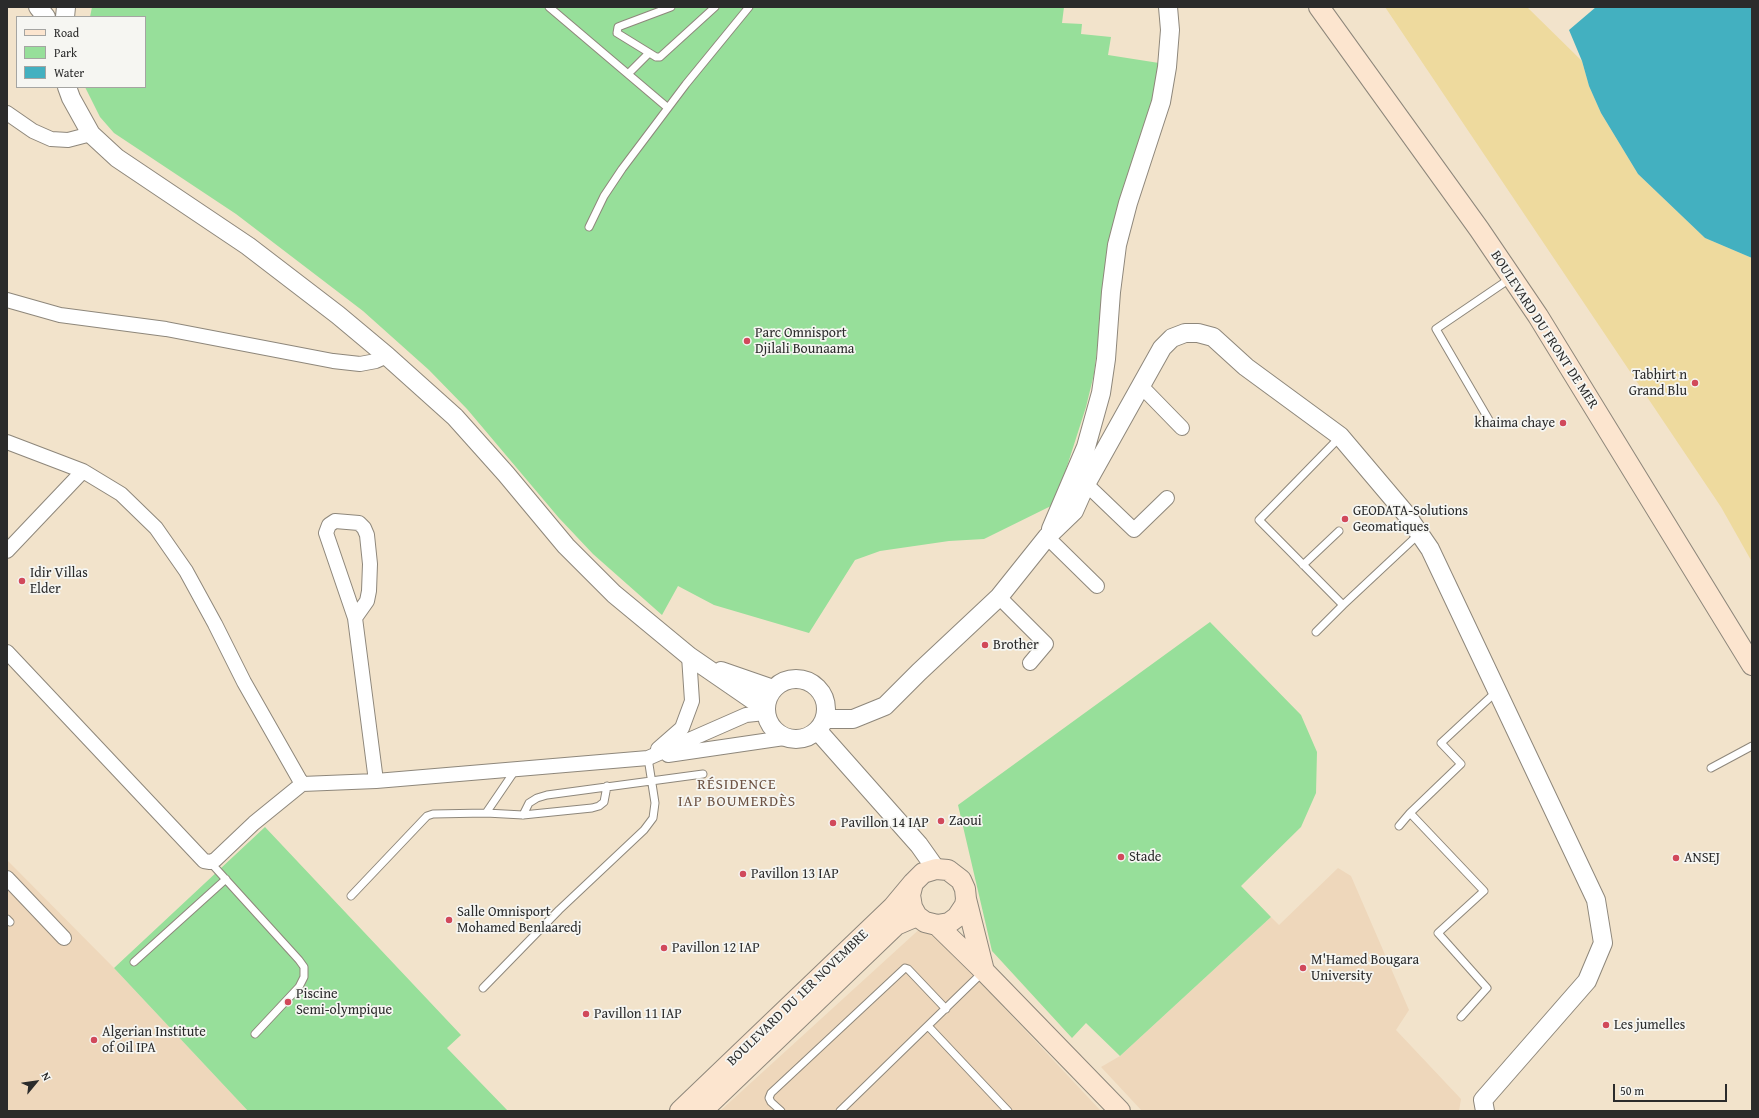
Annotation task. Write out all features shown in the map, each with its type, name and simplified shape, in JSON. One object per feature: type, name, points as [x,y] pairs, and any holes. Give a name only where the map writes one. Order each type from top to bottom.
[{"type":"main road","name":"BOULEVARD DU FRONT DE MER","points":[[1319,7],[1479,229],[1538,316],[1752,665]]},
{"type":"main road","points":[[966,899],[965,905],[958,918],[949,923],[937,925],[925,922],[917,916],[912,907],[910,894],[913,883],[923,873],[936,869],[948,870],[961,880],[965,889],[966,899],[984,971]]},
{"type":"main road","name":"BOULEVARD DU 1ER NOVEMBRE","points":[[680,1111],[894,907],[913,883]]},
{"type":"main road","name":"BOULEVARD DU 1ER NOVEMBRE","points":[[702,1111],[896,925],[917,916]]},
{"type":"main road","points":[[937,925],[984,971],[1120,1111]]},
{"type":"street","points":[[38,7],[47,16]]},
{"type":"street","points":[[1047,537],[1086,447],[1100,392],[1106,358],[1111,292],[1117,245],[1128,203],[1161,102],[1166,74],[1170,30],[1168,7]]},
{"type":"street","points":[[68,88],[91,134],[117,158],[248,246],[338,315],[387,356],[455,417],[506,474],[566,546],[614,594],[694,660],[766,711]]},
{"type":"street","points":[[7,113],[33,131],[51,139],[68,140],[91,134]]},
{"type":"street","points":[[7,300],[60,315],[166,330],[333,361],[360,364],[376,361],[387,356]]},
{"type":"street","points":[[7,652],[204,861],[210,862],[215,860],[254,823],[302,784],[376,781],[648,758],[784,738],[794,740],[804,739],[822,725],[854,719],[885,706],[999,597],[1047,537],[1074,511],[1086,484],[1162,348],[1172,338],[1185,334],[1198,333],[1213,337],[1246,367],[1340,436],[1406,514],[1430,549],[1596,900],[1603,943],[1587,981],[1483,1100],[1485,1111]]},
{"type":"street","points":[[1141,386],[1182,428]]},
{"type":"street","points":[[7,442],[83,471],[122,494],[156,528],[186,571],[244,682],[302,784]]},
{"type":"street","points":[[7,551],[83,471]]},
{"type":"street","points":[[1086,484],[1134,530],[1167,498]]},
{"type":"street","points":[[355,618],[367,601],[370,591],[370,564],[367,535],[359,522],[335,521],[329,525],[326,533],[355,618],[376,781]]},
{"type":"street","points":[[1047,537],[1097,586]]},
{"type":"street","points":[[999,597],[1046,644],[1030,663]]},
{"type":"street","points":[[694,660],[773,689]]},
{"type":"street","points":[[648,758],[682,728],[692,701],[694,660]]},
{"type":"street","points":[[784,738],[770,726],[766,711],[767,698],[773,689],[781,682],[790,679],[801,679],[818,688],[825,701],[827,709],[822,725]]},
{"type":"street","points":[[648,758],[746,715],[766,711]]},
{"type":"street","points":[[822,725],[919,845],[936,869]]},
{"type":"street","points":[[7,878],[64,938]]},
{"type":"lane","points":[[549,7],[668,108]]},
{"type":"lane","points":[[671,7],[618,27],[617,33],[656,57],[664,54],[715,7]]},
{"type":"lane","points":[[589,227],[604,196],[622,169],[668,108],[749,7]]},
{"type":"lane","points":[[628,74],[649,53]]},
{"type":"lane","points":[[1489,420],[1436,329],[1512,278]]},
{"type":"lane","points":[[1340,436],[1259,520],[1343,605]]},
{"type":"lane","points":[[1303,565],[1339,532]]},
{"type":"lane","points":[[1316,632],[1419,533]]},
{"type":"lane","points":[[1399,826],[1410,813],[1461,764],[1442,743],[1497,691]]},
{"type":"lane","points":[[1711,768],[1752,746]]},
{"type":"lane","points":[[483,988],[559,910],[644,830],[653,818],[655,803],[648,758]]},
{"type":"lane","points":[[486,813],[516,769]]},
{"type":"lane","points":[[523,814],[529,803],[546,795],[703,774]]},
{"type":"lane","points":[[351,896],[427,816],[433,814],[523,814],[592,808],[599,806],[604,802],[607,786]]},
{"type":"lane","points":[[1410,813],[1484,891],[1438,933],[1487,988],[1461,1017]]},
{"type":"lane","points":[[210,862],[304,967],[304,977],[299,987],[255,1034]]},
{"type":"lane","points":[[134,962],[226,879]]},
{"type":"lane","points":[[781,1111],[771,1102],[769,1098],[771,1093],[905,968],[908,969],[946,1009]]},
{"type":"lane","points":[[840,1111],[984,971]]},
{"type":"lane","points":[[928,1026],[1008,1111]]},
{"type":"shaded area","name":"Algerian Institute of Oil IPA","points":[[7,860],[114,968],[248,1111],[7,1111]]},
{"type":"shaded area","name":"M'Hamed Bougara University","points":[[1338,868],[1351,876],[1409,1010],[1396,1030],[1461,1099],[1459,1111],[1142,1111],[1101,1067],[1120,1056],[1271,917],[1279,925]]},
{"type":"shaded area","points":[[924,925],[934,933],[1101,1111],[720,1111]]},
{"type":"green space","name":"Parc Omnisport Djilali Bounaama","points":[[92,7],[1064,7],[1062,23],[1082,24],[1081,34],[1111,37],[1108,55],[1159,63],[1158,96],[1104,294],[1094,374],[1086,407],[1055,504],[984,539],[949,541],[880,551],[855,560],[809,633],[714,605],[678,586],[662,615],[593,554],[559,518],[467,409],[429,370],[363,311],[236,214],[114,133],[100,117],[86,88],[146,88],[146,16],[90,16]]},
{"type":"green space","name":"Stade","points":[[1210,622],[1301,715],[1317,752],[1316,793],[1301,827],[1241,886],[1271,917],[1120,1056],[1086,1023],[1072,1038],[992,951],[958,805]]},
{"type":"green space","name":"Piscine Semi-olympique","points":[[265,827],[461,1035],[447,1048],[508,1111],[248,1111],[114,968]]},
{"type":"sand","name":"Tabḥirt n Grand Blu","points":[[1385,7],[1527,7],[1582,61],[1589,86],[1601,113],[1638,174],[1705,238],[1752,258],[1752,562],[1721,507]]},
{"type":"water","points":[[1596,7],[1752,7],[1752,258],[1705,238],[1638,174],[1601,113],[1589,86],[1582,61],[1569,30]]},
{"type":"place","name":"Parc Omnisport Djilali Bounaama","points":[[747,341]]},
{"type":"place","name":"Tabḥirt n Grand Blu","points":[[1695,383]]},
{"type":"place","name":"khaima chaye","points":[[1563,423]]},
{"type":"place","name":"GEODATA-Solutions Geomatiques","points":[[1345,519]]},
{"type":"place","name":"Idir Villas Elder","points":[[22,581]]},
{"type":"place","name":"Brother","points":[[985,645]]},
{"type":"place","name":"Zaoui","points":[[941,821]]},
{"type":"place","name":"Pavillon 14 IAP","points":[[833,823]]},
{"type":"place","name":"Stade","points":[[1121,857]]},
{"type":"place","name":"ANSEJ","points":[[1676,858]]},
{"type":"place","name":"Pavillon 13 IAP","points":[[743,874]]},
{"type":"place","name":"Salle Omnisport Mohamed Benlaaredj","points":[[449,920]]},
{"type":"place","name":"Pavillon 12 IAP","points":[[664,948]]},
{"type":"place","name":"M'Hamed Bougara University","points":[[1303,968]]},
{"type":"place","name":"Piscine Semi-olympique","points":[[288,1002]]},
{"type":"place","name":"Pavillon 11 IAP","points":[[586,1014]]},
{"type":"place","name":"Les jumelles","points":[[1606,1025]]},
{"type":"place","name":"Algerian Institute of Oil IPA","points":[[94,1040]]},
{"type":"district","name":"RÉSIDENCE IAP BOUMERDÈS","points":[[737,794]]}]
